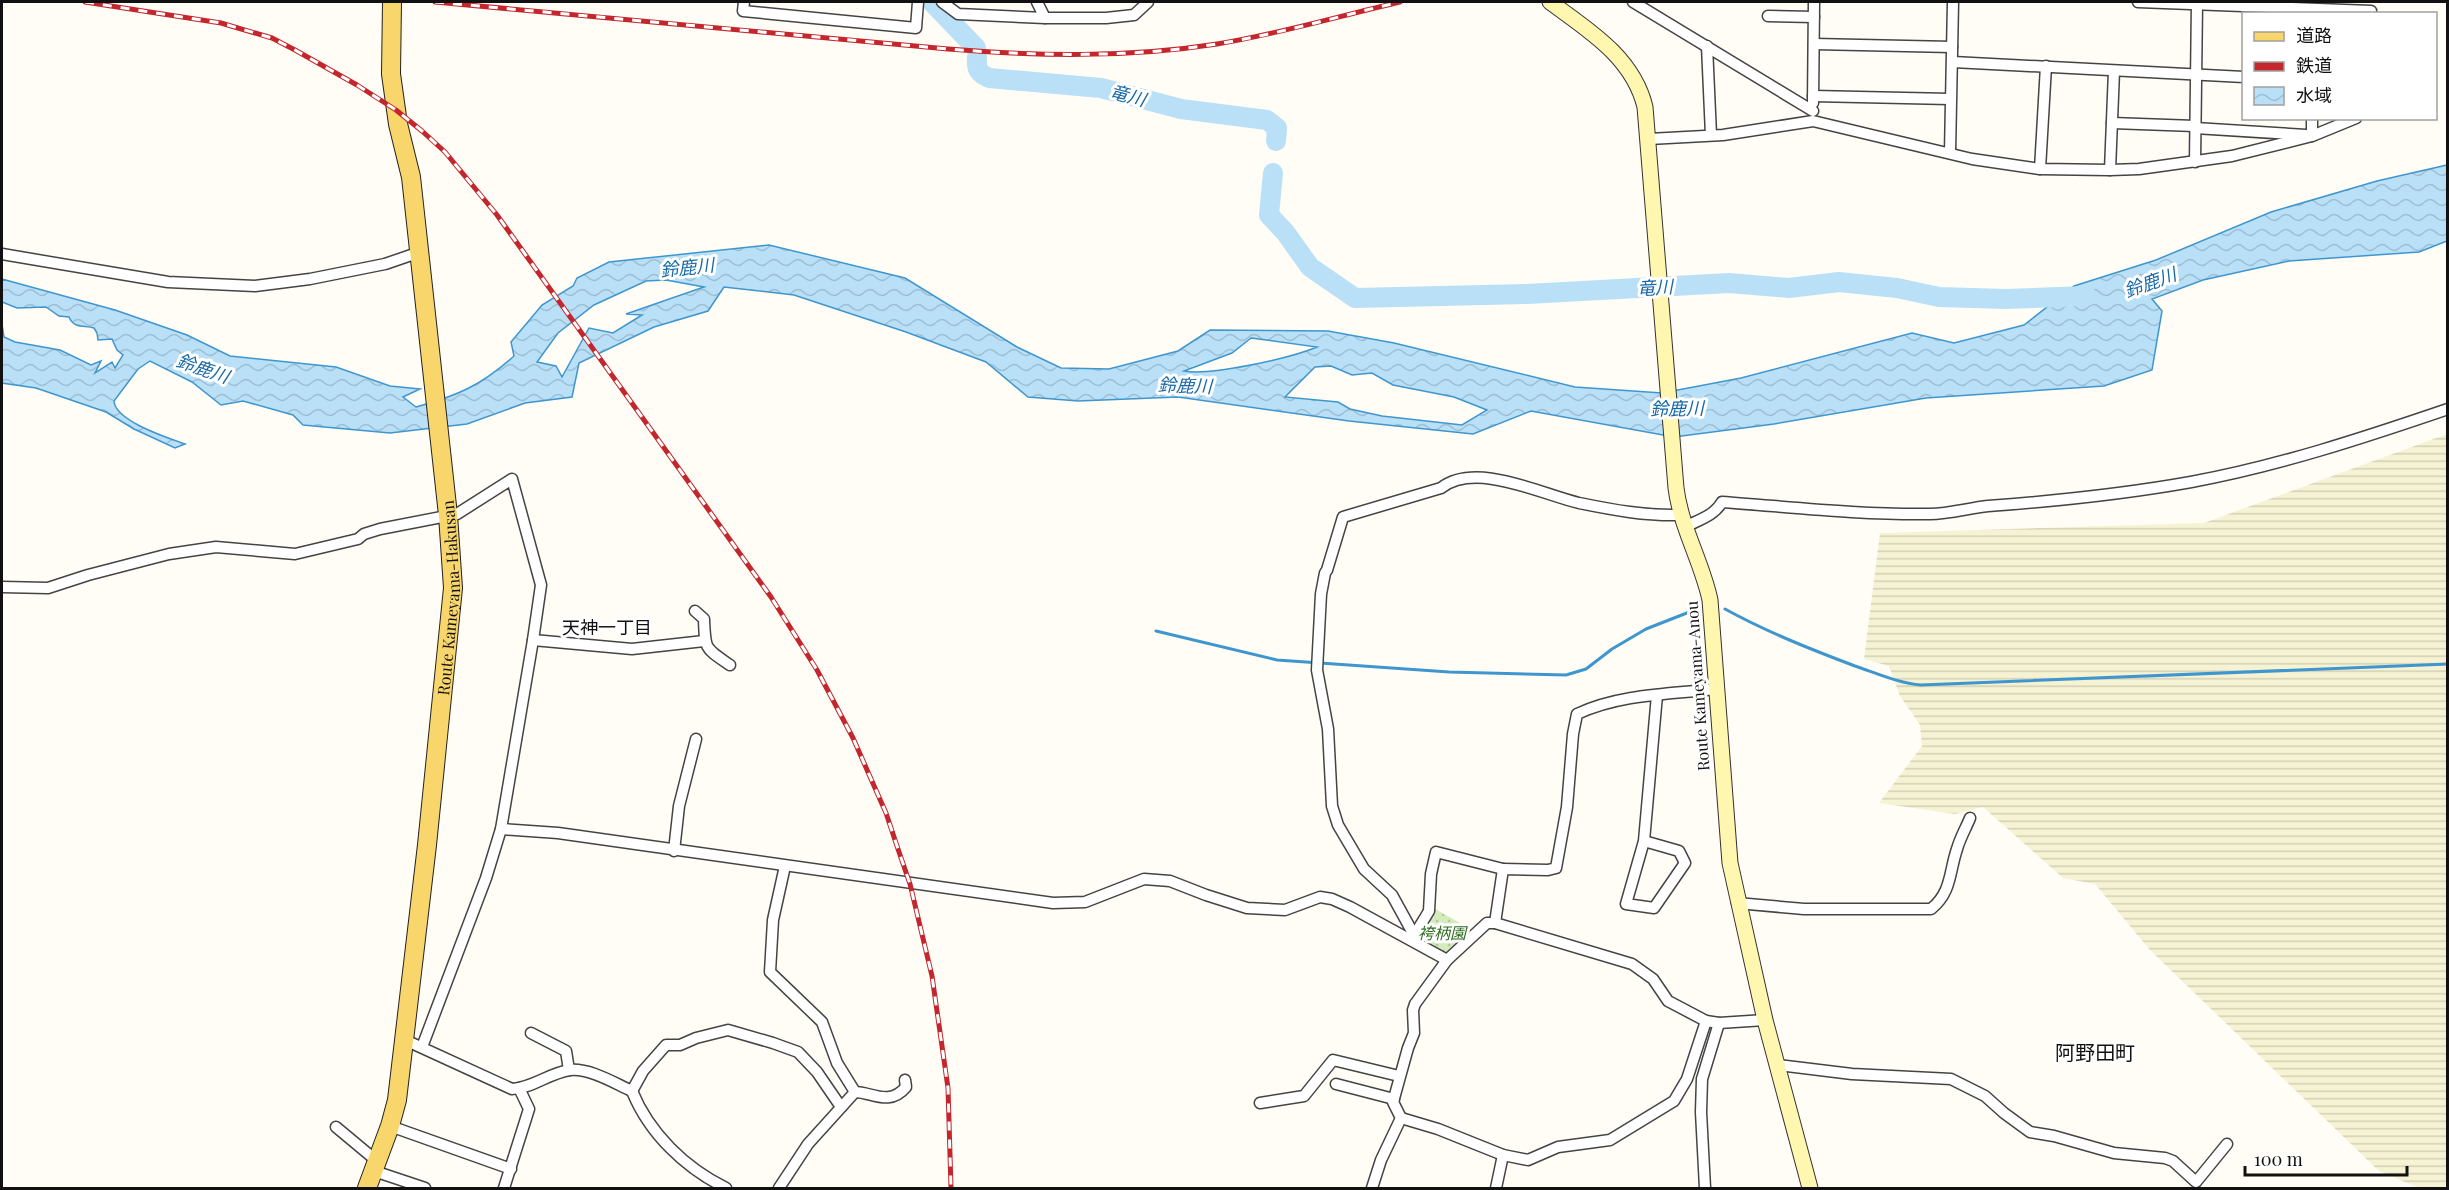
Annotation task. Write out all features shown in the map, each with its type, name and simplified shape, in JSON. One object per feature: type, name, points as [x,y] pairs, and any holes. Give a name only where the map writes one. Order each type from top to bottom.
[{"type":"main road","name":"Route Kameyama-Hakusan","points":[[367,1188],[390,1126],[413,1044],[453,588],[447,511],[411,177],[398,124],[391,74],[392,2]]},
{"type":"main road","name":"Route Kameyama-Anou","points":[[1550,2],[1607,45],[1624,63],[1642,95],[1649,143],[1676,488],[1682,521],[1705,578],[1710,600],[1726,825],[1737,903],[1765,1020],[1810,1188]]},
{"type":"street","points":[[744,2],[743,10],[916,28],[918,2]]},
{"type":"street","points":[[942,2],[958,14],[1046,18],[1134,15],[1148,2]]},
{"type":"street","points":[[1038,2],[1046,18]]},
{"type":"street","points":[[1633,2],[1707,46],[1813,116],[1950,153],[2040,169],[2110,170],[2195,162],[2232,156],[2312,136],[2351,120]]},
{"type":"street","points":[[1813,116],[1814,2]]},
{"type":"street","points":[[1950,153],[1953,2]]},
{"type":"street","points":[[2138,2],[2371,9]]},
{"type":"street","points":[[2195,162],[2197,3]]},
{"type":"street","points":[[1768,16],[1814,17]]},
{"type":"street","points":[[1814,44],[1952,47]]},
{"type":"street","points":[[1707,46],[1711,135]]},
{"type":"street","points":[[1953,62],[2242,77]]},
{"type":"street","points":[[2040,169],[2046,66]]},
{"type":"street","points":[[2110,170],[2114,71]]},
{"type":"street","points":[[1813,96],[1950,99]]},
{"type":"street","points":[[1649,143],[1787,127],[1813,116]]},
{"type":"street","points":[[2312,120],[2312,136]]},
{"type":"street","points":[[2112,123],[2272,131],[2312,136]]},
{"type":"street","points":[[2,254],[168,282],[255,286],[310,279],[420,256]]},
{"type":"street","points":[[1413,937],[1392,895],[1364,869],[1338,825],[1332,806],[1328,729],[1317,670],[1321,594],[1325,573],[1328,570],[1343,517],[1441,488],[1453,481],[1490,478],[1599,507],[1682,521],[1712,514],[1722,502],[1933,514],[1966,508],[2040,502],[2191,482],[2362,439],[2448,410]]},
{"type":"street","points":[[2,587],[48,588],[169,554],[216,546],[295,554],[358,539],[364,534],[447,511],[457,514],[512,479],[541,585],[501,829],[486,878],[413,1044],[504,1087],[519,1088],[569,1070],[595,1075],[632,1091],[663,1142],[688,1163],[726,1188]]},
{"type":"street","points":[[695,611],[704,620],[708,650],[730,665]]},
{"type":"street","points":[[533,640],[632,649],[705,641]]},
{"type":"street","points":[[1413,937],[1429,911],[1431,874],[1436,852],[1503,869],[1548,870],[1556,868],[1567,807],[1573,734],[1577,714],[1594,706],[1657,695],[1716,689]]},
{"type":"street","points":[[1644,841],[1679,851],[1685,863],[1654,908],[1626,904],[1644,841],[1657,695]]},
{"type":"street","points":[[674,851],[679,806],[696,740]]},
{"type":"street","points":[[1737,903],[1804,909],[1931,909],[1938,903],[1950,884],[1956,850],[1970,818]]},
{"type":"street","points":[[501,829],[558,833],[1053,903],[1085,902],[1144,879],[1170,881],[1206,896],[1247,908],[1285,910],[1320,897],[1332,899],[1413,937],[1447,960]]},
{"type":"street","points":[[785,866],[773,920],[770,972],[822,1022],[837,1063],[855,1092],[885,1098],[902,1091],[906,1087],[905,1080]]},
{"type":"street","points":[[1495,923],[1503,869]]},
{"type":"street","points":[[1372,1188],[1381,1160],[1401,1118],[1394,1099],[1399,1076],[1414,1033],[1415,1004],[1447,960],[1481,926],[1495,923],[1632,964],[1653,979],[1668,1001],[1706,1021],[1719,1023],[1765,1020]]},
{"type":"street","points":[[1401,1118],[1438,1129],[1503,1155],[1528,1160],[1558,1147],[1610,1140],[1666,1108],[1682,1091],[1706,1021]]},
{"type":"street","points":[[1705,1188],[1701,1112],[1702,1079],[1719,1023]]},
{"type":"street","points":[[632,1091],[643,1071],[666,1046],[680,1046],[696,1038],[728,1030],[798,1052],[817,1072],[841,1107]]},
{"type":"street","points":[[531,1033],[566,1051],[569,1070]]},
{"type":"street","points":[[1260,1103],[1304,1096],[1333,1060],[1399,1076]]},
{"type":"street","points":[[1778,1065],[1852,1074],[1951,1079],[1985,1096],[2030,1132],[2054,1136],[2114,1153],[2165,1158],[2173,1161],[2196,1182],[2228,1144]]},
{"type":"street","points":[[1336,1084],[1394,1099]]},
{"type":"street","points":[[504,1188],[529,1109],[519,1088]]},
{"type":"street","points":[[779,1188],[808,1143],[855,1092]]},
{"type":"street","points":[[390,1126],[511,1169]]},
{"type":"street","points":[[336,1127],[376,1167],[425,1188]]},
{"type":"street","points":[[1496,1188],[1503,1155]]},
{"type":"shaded area","points":[[2447,434],[2448,1188],[2419,1188],[2379,1171],[2150,950],[2095,884],[2063,878],[1983,807],[1955,814],[1879,803],[1922,746],[1920,725],[1900,696],[1889,666],[1864,659],[1880,533],[2204,523]]},
{"type":"green space","name":"袴柄園","points":[[1435,909],[1473,930],[1451,952],[1445,953],[1419,935]]},
{"type":"water","name":"鈴鹿川","points":[[2447,165],[2447,241],[2419,252],[2289,261],[2203,280],[2152,299],[2162,311],[2152,370],[2104,386],[1926,398],[1774,424],[1674,437],[1531,411],[1473,434],[1349,421],[1178,397],[1078,401],[1028,397],[986,362],[906,332],[794,295],[724,287],[708,311],[654,327],[579,363],[572,397],[525,403],[467,424],[390,433],[303,425],[293,415],[243,401],[221,405],[192,382],[150,361],[138,369],[114,401],[123,415],[132,422],[185,444],[175,448],[134,429],[106,412],[36,388],[2,383],[2,324],[4,337],[15,342],[60,350],[91,365],[101,361],[95,373],[112,362],[115,368],[123,355],[117,350],[112,339],[98,340],[94,328],[76,325],[69,317],[59,316],[46,307],[17,308],[2,302],[2,279],[115,310],[187,335],[230,356],[336,367],[390,386],[420,389],[403,397],[416,407],[457,394],[491,375],[514,356],[511,342],[542,305],[573,286],[577,278],[609,262],[769,245],[905,278],[1017,347],[1061,368],[1109,369],[1178,351],[1210,330],[1328,331],[1394,343],[1575,387],[1662,393],[1741,378],[1912,333],[1954,343],[2024,325],[2074,286],[2156,260],[2271,212],[2377,181]],"holes":[[[666,280],[704,287],[626,314],[642,315],[613,333],[589,328],[562,377],[556,366],[537,362],[558,333],[594,305],[646,281]],[[1251,338],[1317,347],[1250,365],[1212,371],[1184,371],[1232,353]],[[1331,366],[1352,375],[1372,373],[1393,385],[1454,397],[1487,410],[1462,425],[1382,416],[1350,409],[1338,402],[1285,397],[1315,367]]]},
{"type":"waterway","name":"竜川","points":[[932,2],[976,48]]},
{"type":"waterway","name":"竜川","points":[[977,57],[978,70],[989,78],[1101,88],[1181,109],[1267,120],[1277,128],[1276,141]]},
{"type":"waterway","name":"竜川","points":[[1273,173],[1269,215],[1285,232],[1310,267],[1355,298],[1527,294],[1729,283],[1789,288],[1839,282],[1897,288],[1939,297],[2006,299],[2087,296]]},
{"type":"waterway","points":[[1156,631],[1277,660],[1449,672],[1566,675],[1586,669],[1612,649],[1646,629],[1697,609]]},
{"type":"waterway","points":[[1725,609],[1773,633],[1838,660],[1896,680],[1921,685],[2448,664]]},
{"type":"railway","points":[[85,2],[221,23],[272,38],[357,85],[396,110],[445,152],[497,215],[771,597],[817,670],[853,738],[886,813],[910,884],[932,976],[948,1088],[951,1188]]},
{"type":"railway","points":[[435,2],[948,49],[1082,54],[1150,52],[1217,44],[1400,2]]},
{"type":"district","name":"天神一丁目","points":[[607,627]]},
{"type":"district","name":"阿野田町","points":[[2095,1051]]}]
